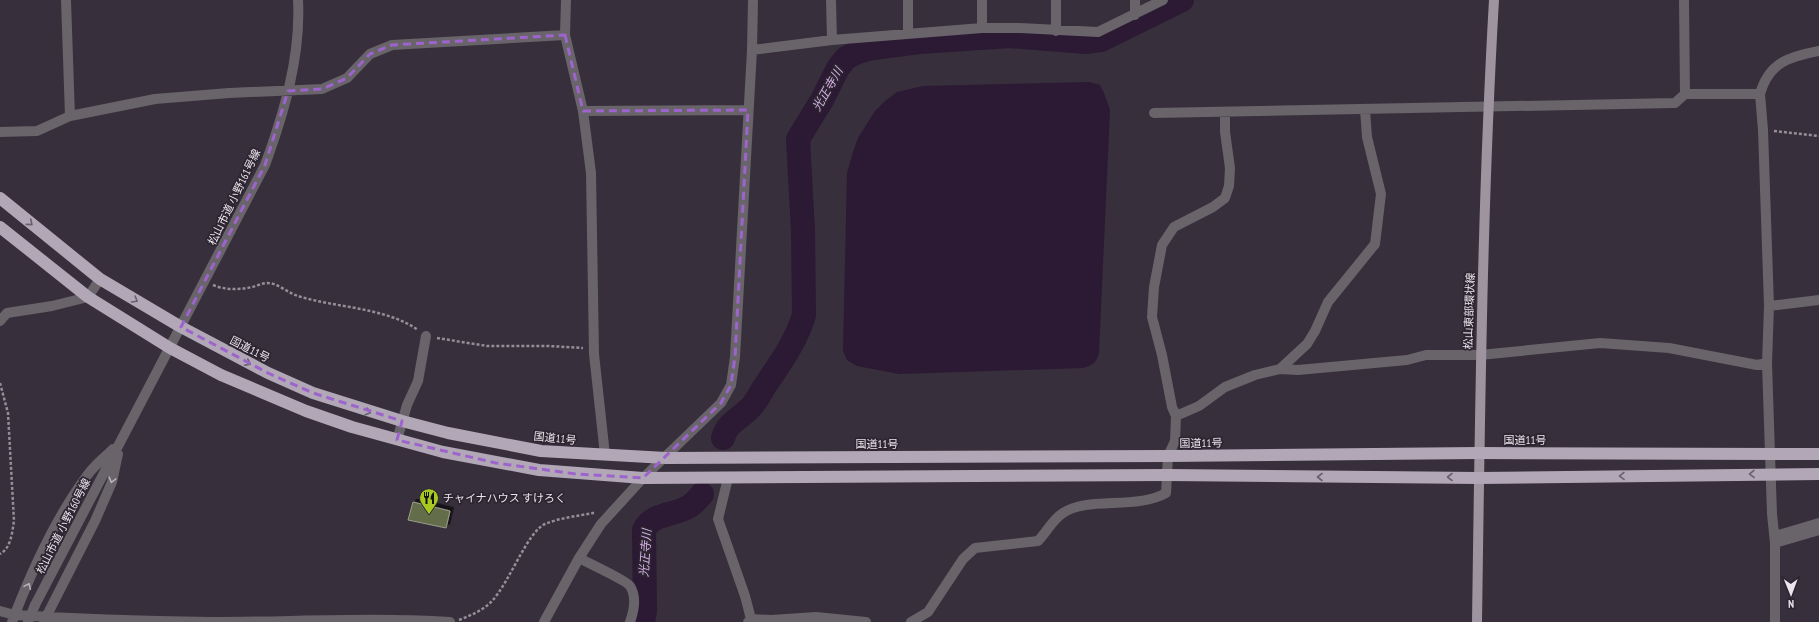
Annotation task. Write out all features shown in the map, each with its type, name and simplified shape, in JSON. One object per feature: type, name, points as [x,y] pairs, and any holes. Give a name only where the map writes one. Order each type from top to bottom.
[{"type":"highway","name":"国道11号","points":[[0,198],[100,279],[181,328],[268,373],[312,392],[402,421],[448,433],[541,451],[666,458],[1168,456],[1478,452],[1819,454]]},
{"type":"highway","points":[[0,226],[88,297],[170,348],[221,375],[352,427],[443,452],[538,470],[643,478],[1168,475],[1479,478],[1819,474]]},
{"type":"main road","name":"松山東部環状線","points":[[1476,622],[1480,355],[1488,106],[1494,0]]},
{"type":"street","points":[[66,0],[70,116]]},
{"type":"street","name":"松山市道 小野161号線","points":[[170,348],[265,165],[278,130],[288,91],[296,47],[298,0]]},
{"type":"street","points":[[566,0],[565,35],[583,110],[591,173],[594,354],[605,455]]},
{"type":"street","points":[[544,622],[579,558],[601,524],[643,478],[666,458],[721,403],[731,385],[735,357],[752,50],[753,0]]},
{"type":"street","points":[[831,0],[832,40]]},
{"type":"street","points":[[908,0],[908,34]]},
{"type":"street","points":[[982,0],[982,28]]},
{"type":"street","points":[[1056,0],[1056,30]]},
{"type":"street","points":[[1135,0],[1135,15]]},
{"type":"street","points":[[752,50],[832,40],[982,28],[1020,28],[1098,32],[1163,0]]},
{"type":"street","points":[[1684,0],[1685,94]]},
{"type":"street","points":[[0,132],[37,131],[70,116],[155,99],[229,93],[322,90],[347,78],[370,54],[392,45],[565,35]]},
{"type":"street","points":[[1775,622],[1775,540],[1767,363],[1769,306],[1763,130],[1760,94],[1763,82],[1773,68],[1785,60],[1819,50]]},
{"type":"street","points":[[1154,113],[1675,102],[1685,94],[1760,94]]},
{"type":"street","points":[[1280,369],[1307,344],[1315,331],[1328,302],[1375,244],[1381,194],[1367,138],[1365,109]]},
{"type":"street","points":[[583,110],[748,110]]},
{"type":"street","points":[[911,622],[928,612],[963,559],[975,548],[1038,541],[1055,519],[1062,513],[1075,507],[1143,501],[1159,497],[1166,493],[1168,456],[1175,441],[1176,416],[1172,407],[1162,355],[1152,317],[1154,287],[1162,246],[1174,227],[1213,207],[1225,198],[1229,186],[1230,168],[1225,132],[1225,112]]},
{"type":"street","points":[[0,321],[7,313],[52,306],[88,297],[100,279]]},
{"type":"street","points":[[1769,306],[1819,300]]},
{"type":"street","points":[[397,440],[402,421],[418,381],[426,336]]},
{"type":"street","points":[[1176,416],[1199,406],[1225,387],[1255,374],[1280,369],[1306,370],[1407,360],[1426,355],[1480,355],[1600,343],[1669,348],[1757,365],[1767,363]]},
{"type":"street","name":"松山市道 小野160号線","points":[[28,622],[35,605],[170,348]]},
{"type":"street","name":"松山市道 小野160号線","points":[[14,618],[44,550],[66,509],[90,472],[120,442]]},
{"type":"street","name":"松山市道 小野160号線","points":[[45,619],[95,521],[112,482],[120,442]]},
{"type":"street","points":[[728,478],[718,519],[745,596],[749,620],[816,617],[866,622]]},
{"type":"street","points":[[1775,540],[1819,523]]},
{"type":"street","points":[[1775,540],[1819,530]]},
{"type":"street","points":[[579,558],[629,584],[634,594],[634,611],[630,622]]},
{"type":"street","points":[[0,611],[14,618],[45,619],[212,622],[450,622]]},
{"type":"path","points":[[1763,130],[1819,136]]},
{"type":"path","points":[[205,282],[217,287],[232,290],[252,288],[266,283],[275,285],[296,296],[333,306],[382,314],[404,321],[426,336],[487,346],[581,347],[594,354]]},
{"type":"path","points":[[0,383],[8,413],[14,521],[12,538],[4,552],[0,554]]},
{"type":"path","points":[[455,622],[480,611],[491,602],[504,586],[535,532],[544,524],[593,513],[608,516]]},
{"type":"highlighted area","points":[[565,35],[583,111],[748,110],[735,357],[731,385],[721,403],[666,458],[643,478],[576,474],[496,463],[397,440],[402,421],[313,393],[268,373],[181,327],[265,165],[288,91],[322,89],[347,78],[370,54],[392,45]]},
{"type":"shaded area","points":[[1089,82],[1100,85],[1110,110],[1099,352],[1094,363],[1083,368],[899,374],[857,366],[847,360],[843,351],[847,173],[858,138],[875,111],[897,92],[923,86]]},
{"type":"building","name":"チャイナハウス すけろく","points":[[413,502],[450,511],[446,528],[408,520]]},
{"type":"waterway","name":"光正寺川","points":[[723,438],[730,425],[756,401],[782,361],[801,325],[804,315],[803,231],[798,139],[822,100],[838,68],[846,58],[858,52],[873,48],[919,42],[1009,36],[1086,42],[1101,40],[1182,0]]},
{"type":"waterway","name":"光正寺川","points":[[643,622],[645,611],[644,530],[652,520],[688,507],[702,494]]},
{"type":"place","name":"チャイナハウス すけろく","points":[[429,515]]}]
